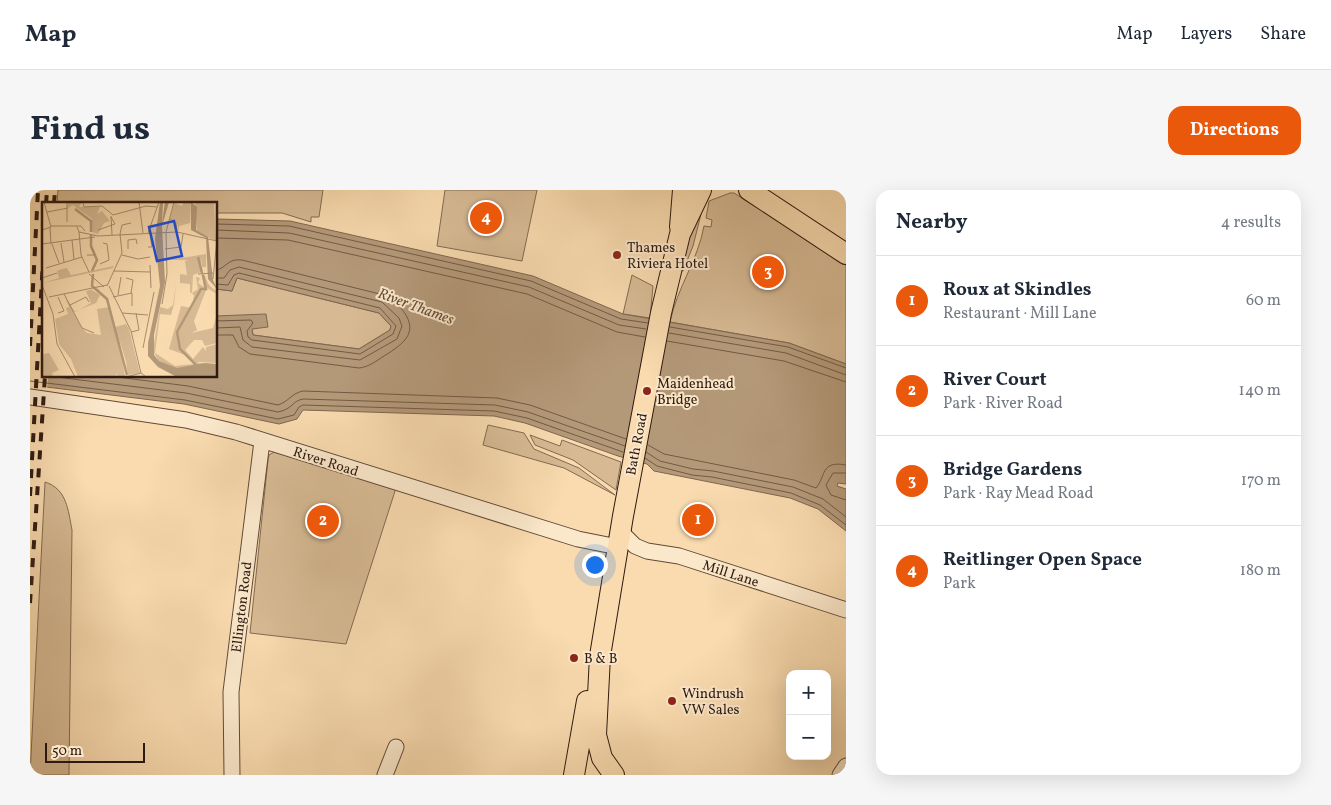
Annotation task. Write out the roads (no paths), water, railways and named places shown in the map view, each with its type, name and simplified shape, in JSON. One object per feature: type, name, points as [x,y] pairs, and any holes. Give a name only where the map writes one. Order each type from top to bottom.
[{"type":"main road","name":"Bath Road","points":[[610,771],[600,754],[596,735],[600,656],[620,532],[669,278],[680,234],[683,190]]},
{"type":"main road","name":"Bath Road","points":[[680,234],[701,190]]},
{"type":"main road","points":[[749,190],[846,254]]},
{"type":"main road","name":"Bath Road","points":[[574,775],[585,707],[600,656]]},
{"type":"main road","name":"Bath Road","points":[[574,775],[580,768],[588,764],[598,763],[610,771]]},
{"type":"street","name":"River Road","points":[[30,397],[186,420],[262,440],[578,539],[620,532]]},
{"type":"street","name":"Ellington Road","points":[[232,775],[231,692],[262,440]]},
{"type":"street","name":"Mill Lane","points":[[620,532],[635,546],[658,553],[679,556],[846,610]]},
{"type":"street","points":[[385,775],[396,747]]},
{"type":"street","points":[[840,775],[846,766]]},
{"type":"water","name":"River Thames","points":[[218,219],[290,221],[533,276],[623,314],[789,343],[846,364],[846,484],[838,483],[837,486],[846,489],[846,531],[818,509],[790,498],[654,471],[647,464],[618,456],[525,423],[494,416],[303,410],[297,419],[279,424],[184,404],[30,385],[42,377],[218,378],[218,316],[266,314],[268,327],[252,329],[253,335],[359,349],[390,330],[391,326],[379,313],[237,278],[232,291],[218,289]]},
{"type":"railway","points":[[30,346],[38,190]]},
{"type":"railway","points":[[46,202],[47,190]]},
{"type":"railway","points":[[54,202],[55,190]]},
{"type":"railway","points":[[30,496],[42,278]]},
{"type":"railway","points":[[30,603],[45,378]]},
{"type":"place","name":"Reitlinger Open Space","points":[[486,218]]},
{"type":"place","name":"Thames Riviera Hotel","points":[[617,255]]},
{"type":"place","name":"Bridge Gardens","points":[[768,272]]},
{"type":"place","name":"Maidenhead Bridge","points":[[647,391]]},
{"type":"place","name":"Roux at Skindles","points":[[698,520]]},
{"type":"place","name":"River Court","points":[[323,521]]},
{"type":"place","name":"B & B","points":[[574,658]]},
{"type":"place","name":"Windrush VW Sales","points":[[672,701]]}]
